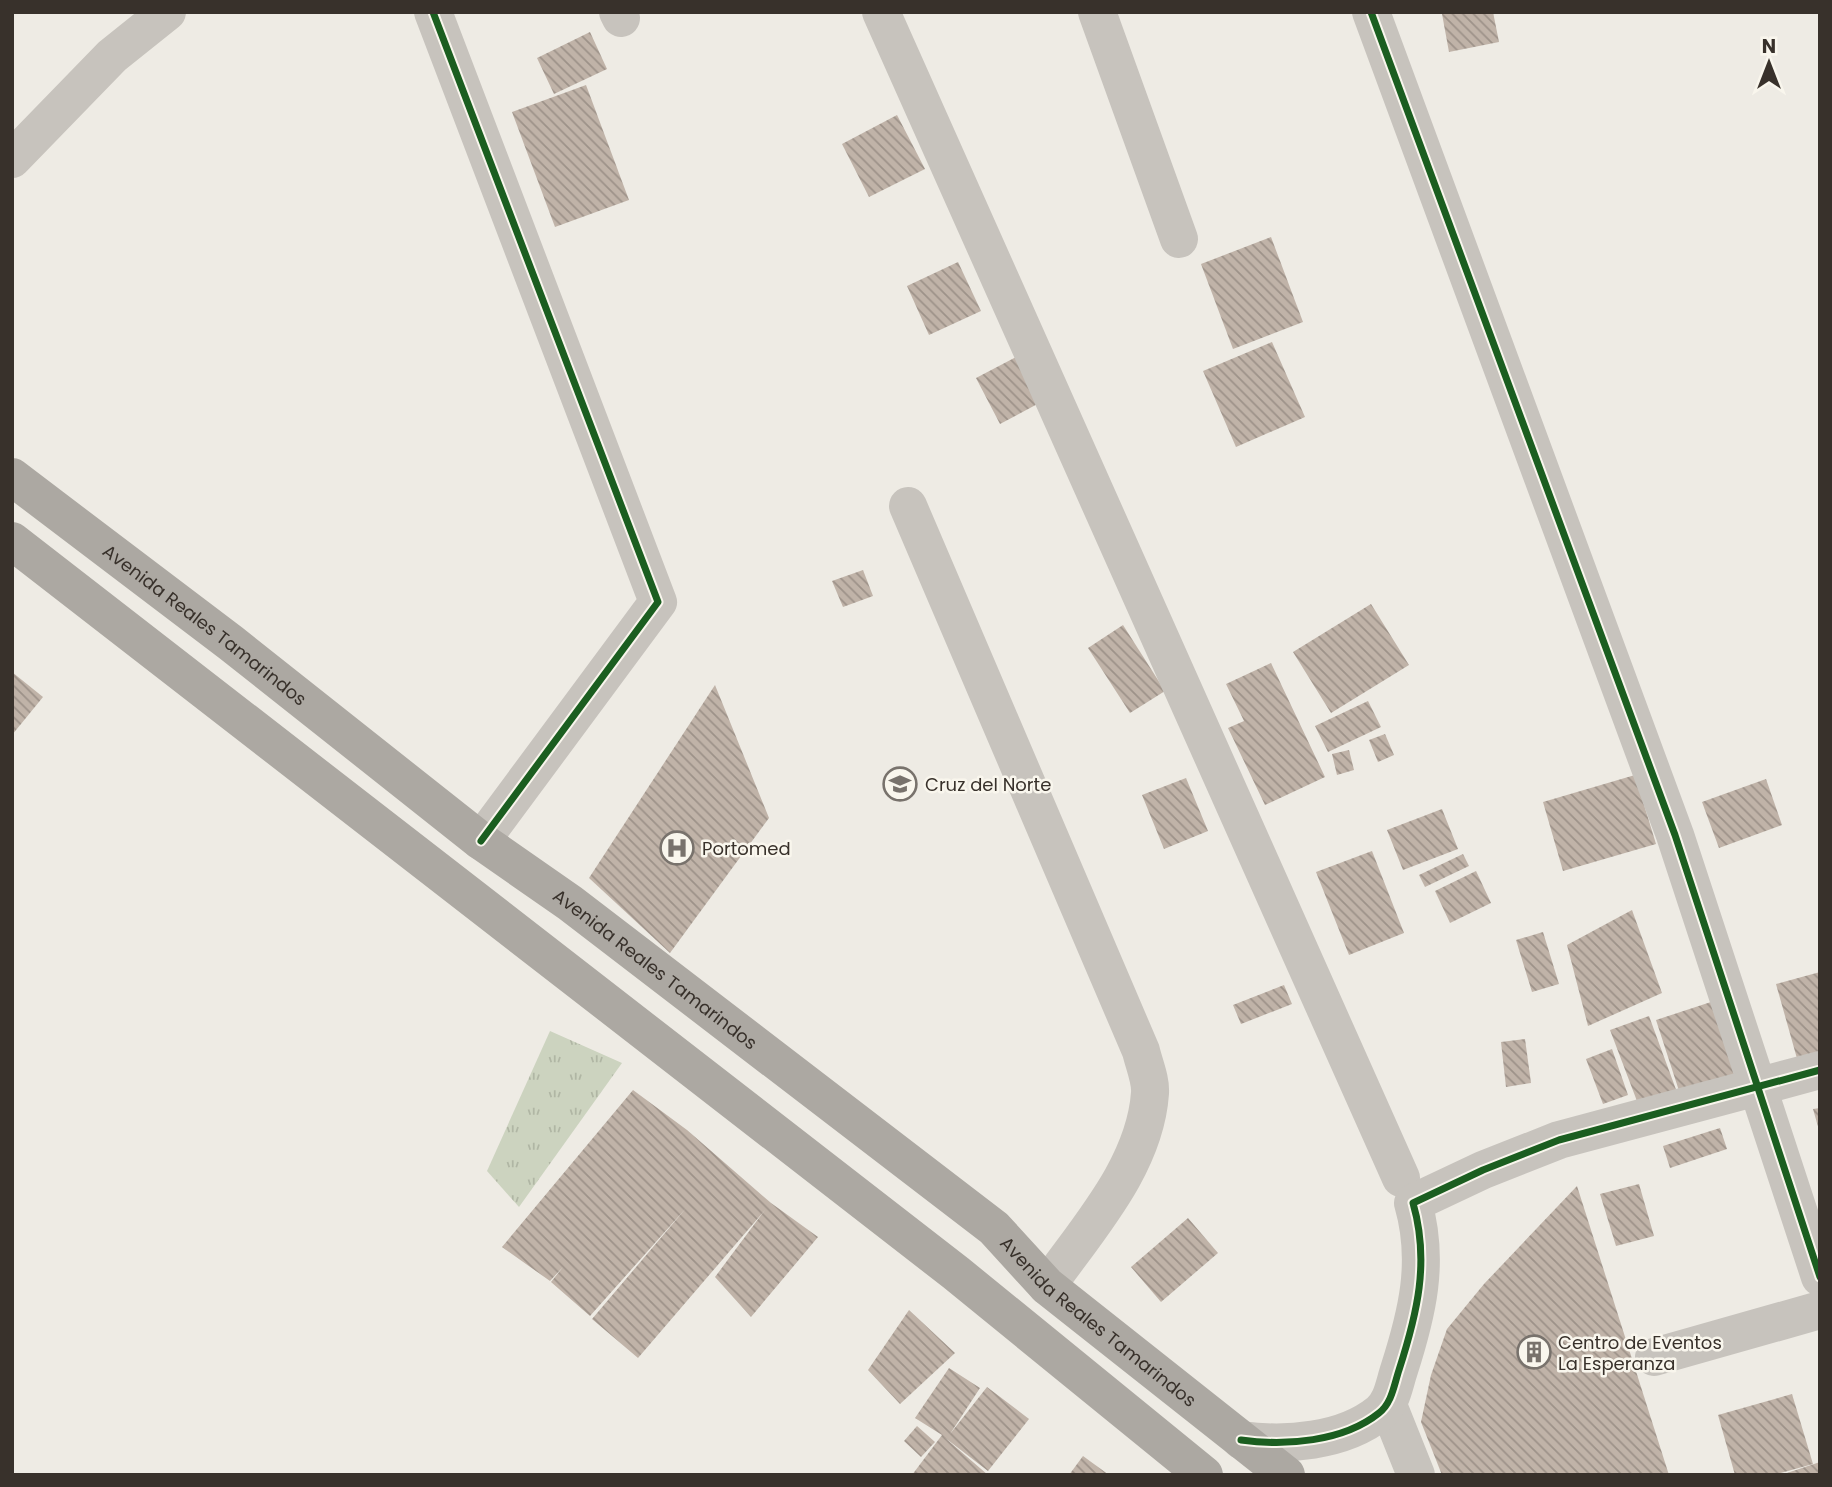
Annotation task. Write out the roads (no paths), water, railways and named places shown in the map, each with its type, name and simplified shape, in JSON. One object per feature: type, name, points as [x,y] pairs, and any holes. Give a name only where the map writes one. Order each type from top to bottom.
[{"type":"main road","name":"Avenida Reales Tamarindos","points":[[12,477],[210,626],[481,841],[570,903],[994,1228],[1047,1286],[1286,1475]]},
{"type":"main road","points":[[12,541],[956,1273],[1204,1475]]},
{"type":"main road","points":[[538,947],[570,903]]},
{"type":"street","points":[[12,159],[111,56],[167,12]]},
{"type":"street","points":[[433,12],[658,601],[481,841]]},
{"type":"street","points":[[881,12],[1401,1178]]},
{"type":"street","points":[[1097,12],[1179,239]]},
{"type":"street","points":[[1371,12],[1675,835],[1820,1277]]},
{"type":"street","points":[[908,506],[1141,1051],[1151,1090],[1144,1133],[1118,1185],[1047,1286]]},
{"type":"street","points":[[1241,1440],[1276,1442],[1325,1437],[1365,1422],[1388,1405],[1413,1327],[1420,1290],[1423,1258],[1420,1227],[1413,1203],[1483,1170],[1559,1140],[1820,1070]]},
{"type":"street","points":[[1654,1357],[1820,1310]]},
{"type":"street","points":[[1388,1405],[1416,1475]]},
{"type":"place","name":"Cruz del Norte","points":[[900,784]]},
{"type":"place","name":"Portomed","points":[[677,848]]},
{"type":"place","name":"Centro de Eventos La Esperanza","points":[[1534,1352]]}]
